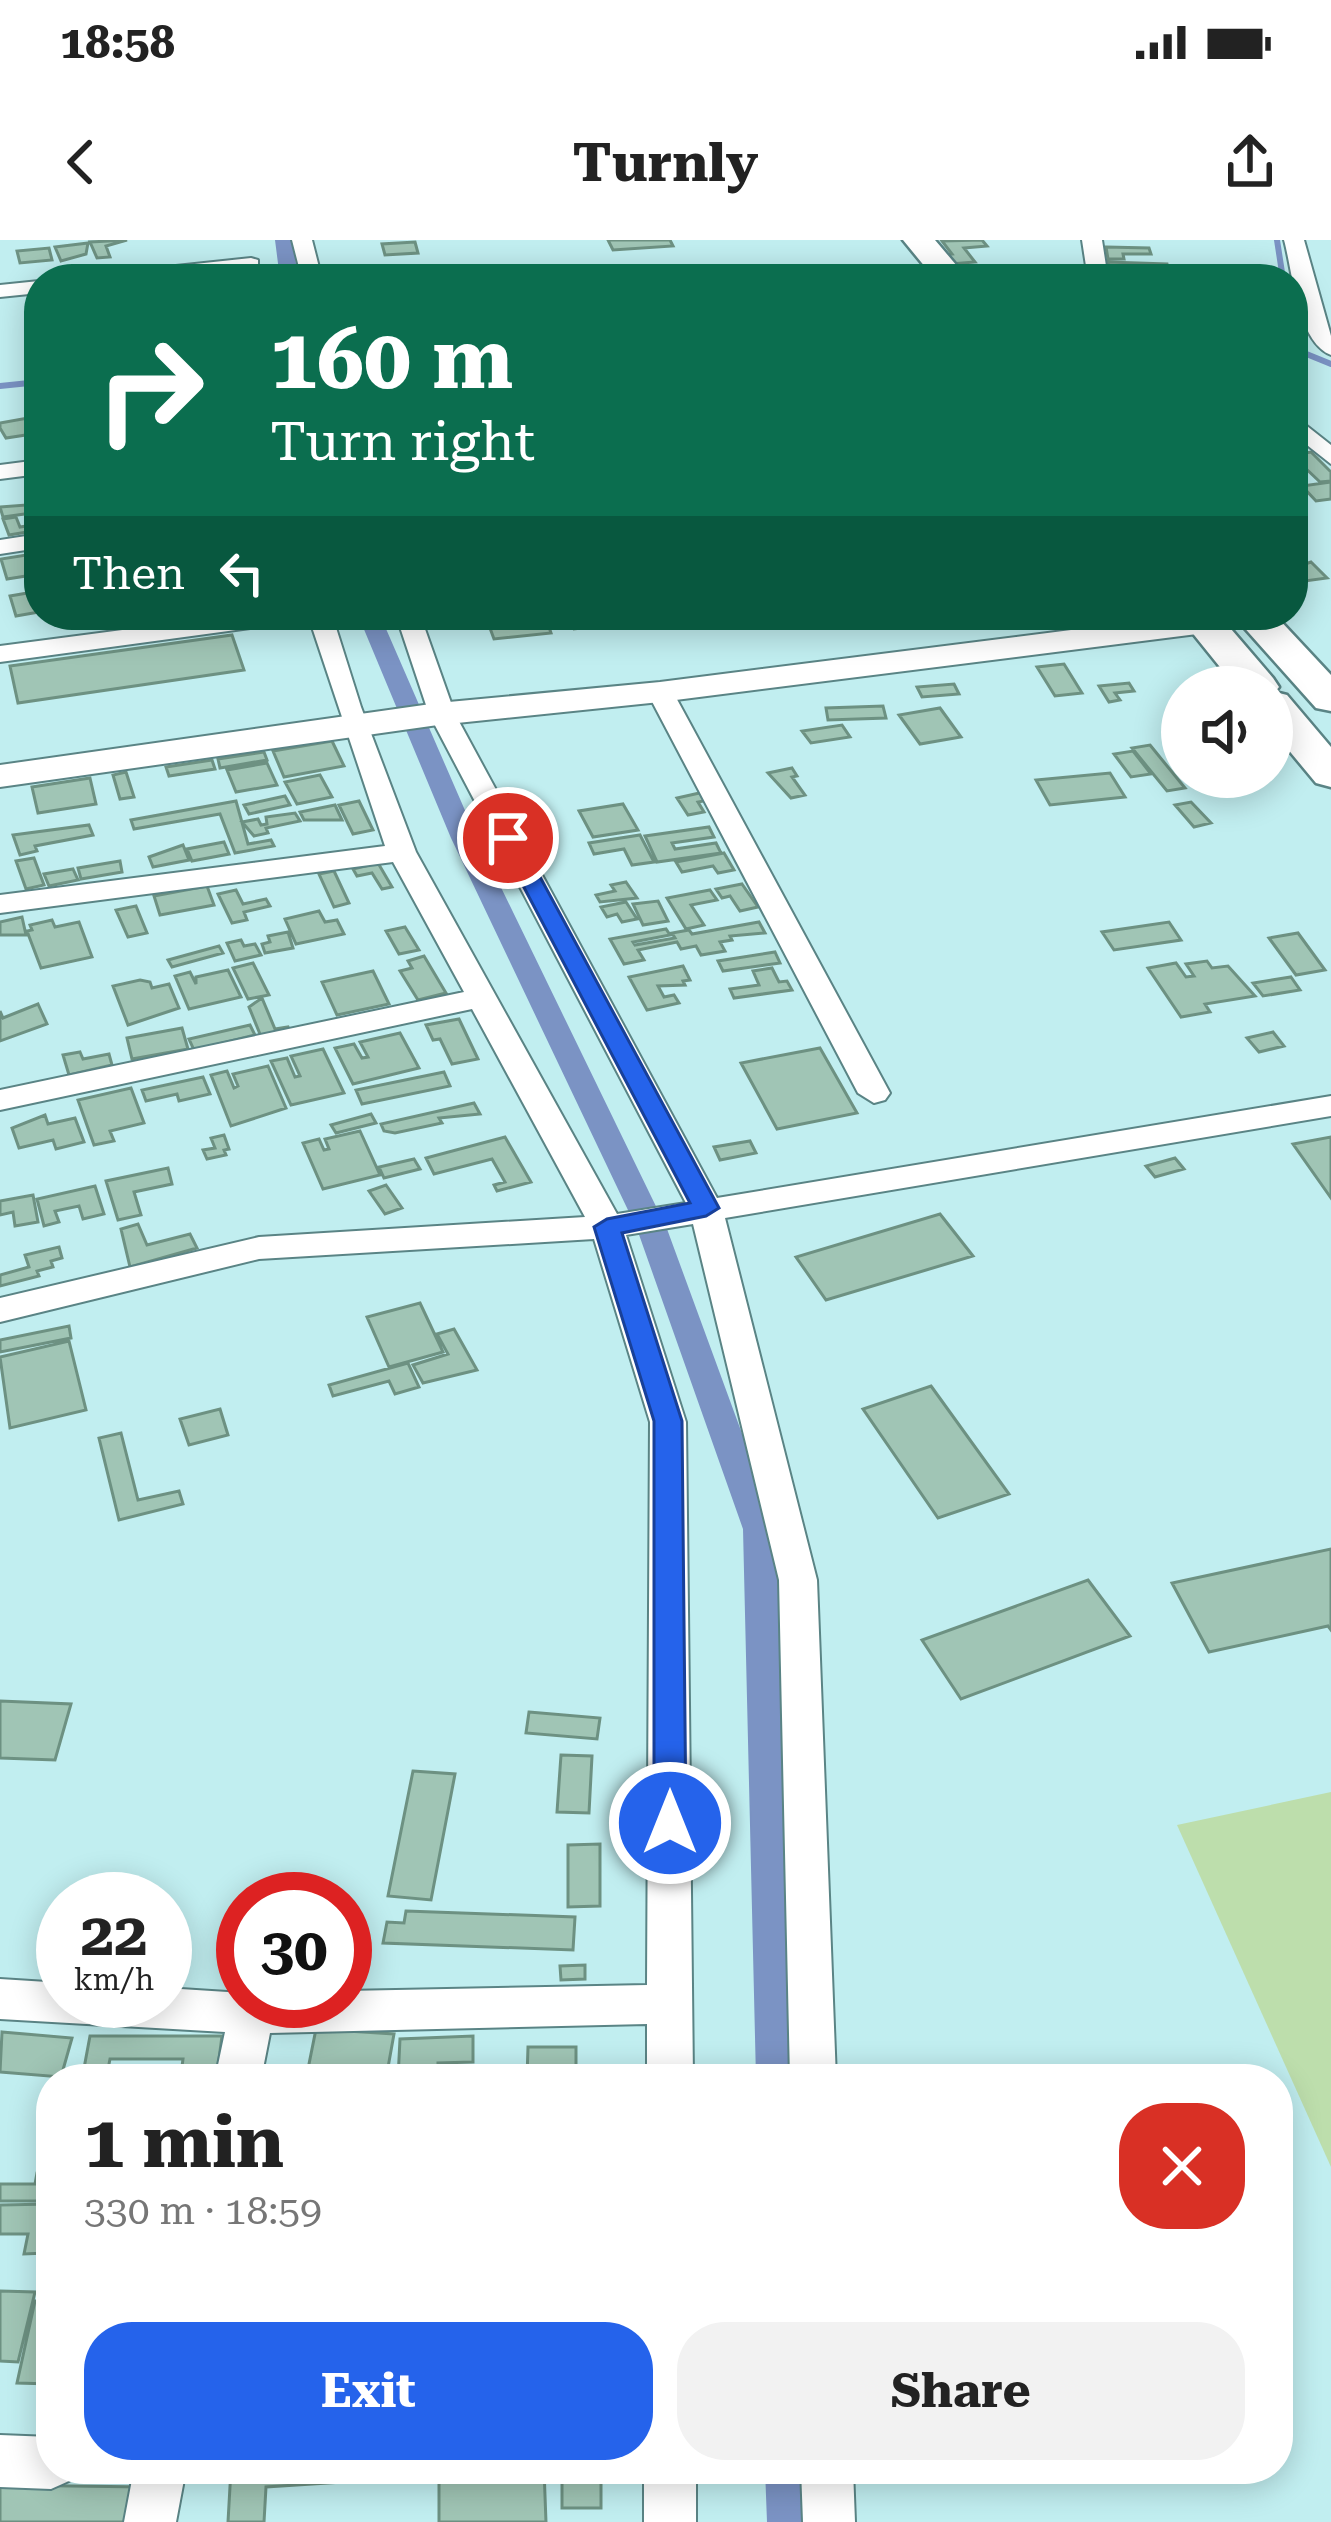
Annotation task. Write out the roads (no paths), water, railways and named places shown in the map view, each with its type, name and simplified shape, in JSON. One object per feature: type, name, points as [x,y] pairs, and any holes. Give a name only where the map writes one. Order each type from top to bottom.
[{"type":"highway","points":[[886,240],[906,264]]},
{"type":"highway","points":[[918,240],[939,264]]},
{"type":"highway","points":[[1210,630],[1240,666]]},
{"type":"highway","points":[[1267,630],[1331,699]]},
{"type":"highway","points":[[1293,729],[1331,775]]},
{"type":"main road","points":[[0,756],[354,716],[1012,630]]},
{"type":"main road","points":[[435,705],[660,692],[1119,630]]},
{"type":"main road","points":[[0,776],[354,716]]},
{"type":"street","points":[[302,241],[318,240]]},
{"type":"street","points":[[1308,292],[1320,336],[1331,349]]},
{"type":"street","points":[[1308,435],[1331,457]]},
{"type":"street","points":[[0,653],[178,630]]},
{"type":"street","points":[[325,630],[402,852],[480,998],[614,1225],[668,1421],[670,2064]]},
{"type":"street","points":[[412,630],[435,705],[689,1211],[798,1580],[813,2064]]},
{"type":"street","points":[[660,692],[874,1093]]},
{"type":"street","points":[[0,904],[402,852]]},
{"type":"street","points":[[0,1100],[480,998]]},
{"type":"street","points":[[0,1310],[259,1248],[614,1225],[1331,1106]]},
{"type":"street","points":[[0,2000],[216,2011]]},
{"type":"street","points":[[372,2010],[670,2004]]},
{"type":"street","points":[[241,2064],[248,2028]]},
{"type":"street","points":[[0,2461],[36,2462]]},
{"type":"street","points":[[150,2522],[157,2484]]},
{"type":"street","points":[[670,2484],[670,2522]]},
{"type":"street","points":[[827,2484],[829,2522]]},
{"type":"waterway","points":[[284,240],[287,264]]},
{"type":"waterway","points":[[1277,240],[1281,264]]},
{"type":"waterway","points":[[1308,355],[1331,364]]},
{"type":"waterway","points":[[0,386],[24,384]]},
{"type":"waterway","points":[[375,630],[464,838],[652,1229],[760,1529],[777,2064]]},
{"type":"waterway","points":[[790,2484],[791,2522]]}]
